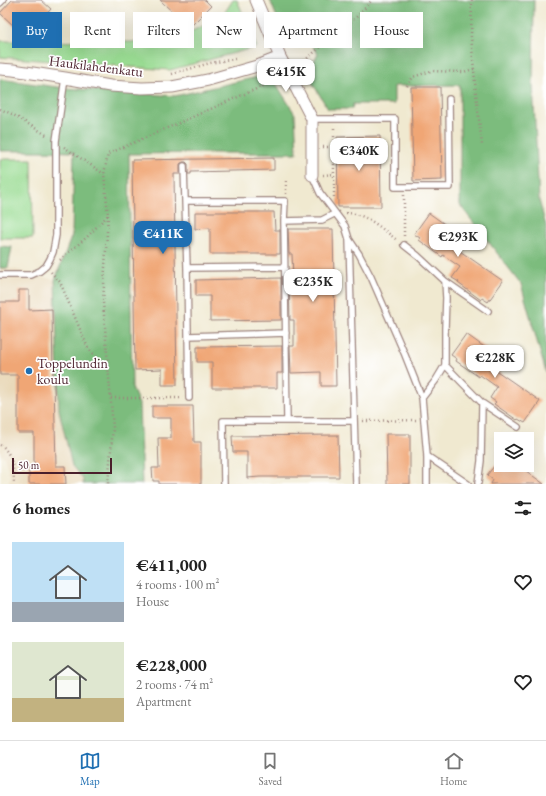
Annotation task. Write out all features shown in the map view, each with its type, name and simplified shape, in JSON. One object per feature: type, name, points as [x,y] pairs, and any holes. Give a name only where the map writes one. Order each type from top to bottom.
[{"type":"street","points":[[256,0],[280,57],[312,119],[312,175]]},
{"type":"street","name":"Haukilahdenkatu","points":[[0,69],[110,86],[142,88],[172,87],[208,80],[257,66],[280,57]]},
{"type":"lane","points":[[0,3],[3,0]]},
{"type":"lane","points":[[0,275],[31,275],[40,271],[46,266],[53,252],[56,235],[56,141],[65,78]]},
{"type":"lane","points":[[312,119],[395,119],[395,187],[450,187],[449,99]]},
{"type":"lane","points":[[184,166],[189,398]]},
{"type":"lane","points":[[312,175],[320,193],[334,214],[345,226],[350,239],[371,277],[422,398],[427,484]]},
{"type":"lane","points":[[185,201],[285,201],[284,267],[287,420]]},
{"type":"lane","points":[[284,221],[322,220],[334,214]]},
{"type":"lane","points":[[350,239],[356,484]]},
{"type":"lane","points":[[404,245],[445,281],[488,311]]},
{"type":"lane","points":[[187,268],[284,267]]},
{"type":"lane","points":[[422,398],[445,365],[445,281]]},
{"type":"lane","points":[[188,336],[286,333]]},
{"type":"lane","points":[[445,365],[482,403],[518,427]]},
{"type":"lane","points":[[477,484],[481,461],[482,403]]},
{"type":"lane","points":[[224,484],[223,421],[354,421]]},
{"type":"lane","points":[[426,456],[468,484]]},
{"type":"path","points":[[298,66],[360,14],[372,0]]},
{"type":"path","points":[[472,0],[471,36],[482,145]]},
{"type":"path","points":[[167,75],[210,63],[238,58]]},
{"type":"path","points":[[407,86],[413,77],[431,71],[463,72],[474,69]]},
{"type":"path","points":[[108,484],[113,428],[103,302],[108,215],[104,174],[108,154],[281,78]]},
{"type":"path","points":[[334,119],[334,214],[353,213],[364,216],[404,245]]},
{"type":"path","points":[[327,129],[334,127]]},
{"type":"path","points":[[286,178],[286,194]]},
{"type":"path","points":[[404,187],[404,245]]},
{"type":"path","points":[[108,215],[87,237],[62,258],[46,266],[60,282],[88,348],[108,370]]},
{"type":"path","points":[[111,398],[189,398]]},
{"type":"path","points":[[354,421],[423,420]]},
{"type":"path","points":[[0,445],[6,449],[10,457],[13,469],[14,484]]},
{"type":"shaded area","name":"Toppelundin koulu","points":[[0,268],[8,268],[55,280],[59,410],[71,466],[83,479],[83,484],[9,484],[10,475],[4,457],[0,453]]},
{"type":"green space","points":[[233,0],[237,0],[242,12],[225,12]]},
{"type":"green space","points":[[270,0],[534,0],[533,84],[539,200],[546,226],[546,373],[521,284],[460,205],[460,85],[394,86],[394,104],[353,104],[352,109],[328,109],[307,74],[318,54],[314,48],[352,48],[352,12],[275,12]]},
{"type":"green space","points":[[202,27],[202,48],[253,48],[170,70],[0,57],[0,41],[12,41],[12,48],[62,48],[62,41],[70,42],[70,48],[125,48],[125,42],[133,42],[133,48],[194,48],[194,30]]},
{"type":"green space","points":[[270,74],[295,114],[297,153],[129,154],[132,388],[139,404],[142,484],[83,484],[83,479],[72,466],[59,410],[55,280],[72,235],[74,152],[0,151],[0,79],[64,88],[175,96]]},
{"type":"green space","points":[[0,159],[32,159],[33,238],[0,238]]},
{"type":"green space","points":[[0,246],[12,247],[8,268],[0,268]]},
{"type":"building","points":[[12,0],[41,0],[51,9],[48,12],[12,12],[12,24],[0,13]]},
{"type":"building","points":[[160,0],[205,0],[211,6],[205,12],[202,12],[202,15],[194,23],[194,12],[172,12]]},
{"type":"building","points":[[411,87],[440,87],[442,180],[413,181]]},
{"type":"building","points":[[380,136],[381,207],[338,207],[337,137]]},
{"type":"building","points":[[274,158],[274,170],[191,172],[191,174],[188,174],[188,164],[183,162],[180,164],[180,174],[174,174],[177,385],[162,385],[162,369],[135,370],[132,160]]},
{"type":"building","points":[[195,212],[274,212],[275,230],[280,230],[280,254],[210,254],[210,228],[195,229]]},
{"type":"building","points":[[429,213],[464,238],[457,249],[503,281],[488,302],[482,298],[481,300],[452,278],[460,267],[443,255],[442,257],[419,240],[420,238],[414,234]]},
{"type":"building","points":[[288,229],[333,229],[336,386],[321,386],[321,372],[291,373],[290,346],[294,346],[294,320],[290,320],[289,278],[293,278],[292,254],[289,254]]},
{"type":"building","points":[[281,278],[281,320],[210,321],[210,296],[196,296],[196,280]]},
{"type":"building","points":[[19,290],[29,290],[29,310],[52,309],[56,466],[65,466],[66,484],[29,484],[29,466],[34,466],[34,433],[18,433],[18,375],[0,375],[0,302],[19,302]]},
{"type":"building","points":[[466,334],[501,359],[494,369],[540,401],[525,423],[518,419],[517,420],[494,404],[496,402],[490,398],[497,387],[456,361],[457,359],[451,355]]},
{"type":"building","points":[[282,346],[282,373],[277,373],[277,388],[212,388],[212,362],[197,362],[197,347]]},
{"type":"building","points":[[152,406],[193,406],[194,442],[201,442],[201,484],[159,484],[159,481],[153,481],[152,468],[159,468],[158,438],[171,438],[171,418],[152,418]]},
{"type":"building","points":[[386,434],[410,434],[410,484],[387,484]]},
{"type":"building","points":[[338,435],[339,477],[247,478],[247,452],[233,452],[232,436]]},
{"type":"building","points":[[494,466],[494,472],[528,472],[544,484],[491,484],[493,480],[487,475]]},
{"type":"place","name":"Toppelundin koulu","points":[[29,371]]}]
